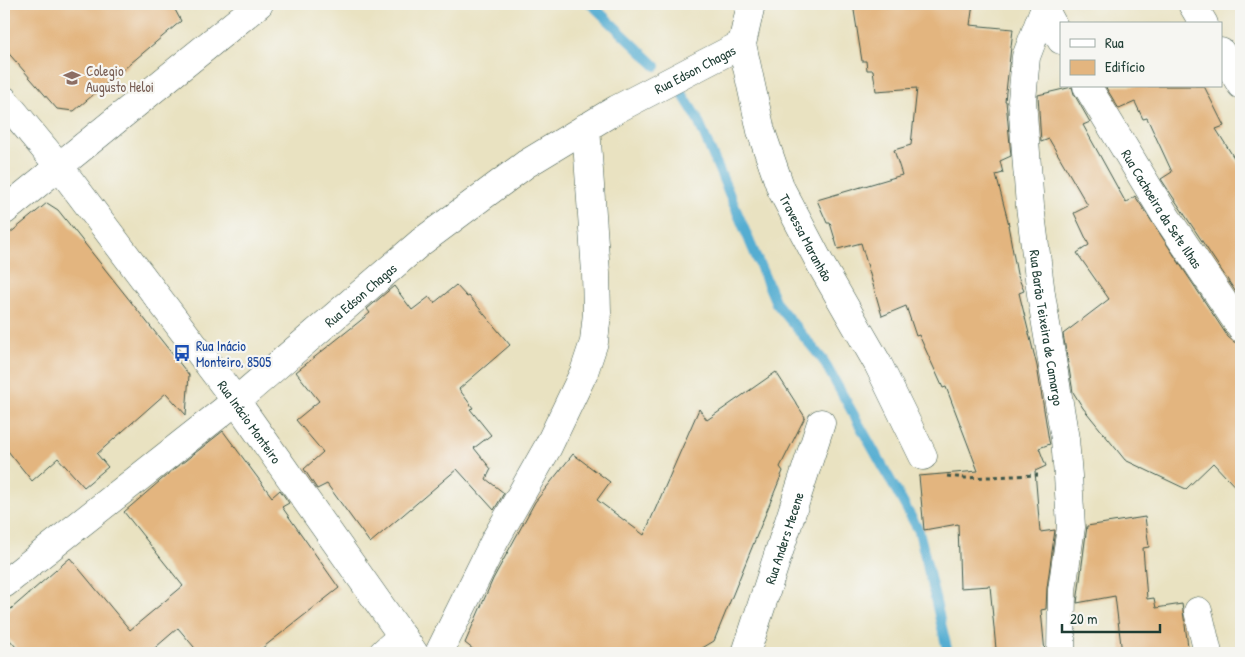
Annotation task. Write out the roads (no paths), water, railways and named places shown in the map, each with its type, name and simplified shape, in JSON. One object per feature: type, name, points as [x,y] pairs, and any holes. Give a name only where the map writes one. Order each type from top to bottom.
[{"type":"street","points":[[4,211],[58,165],[259,4]]},
{"type":"street","name":"Travessa Maranhão","points":[[751,4],[742,44],[761,130],[781,189],[878,364],[923,456]]},
{"type":"street","points":[[1192,4],[1203,22]]},
{"type":"street","points":[[1045,6],[1060,38]]},
{"type":"street","name":"Rua Barão Teixeira de Camargo","points":[[1045,6],[1026,58],[1022,100],[1030,206],[1041,294],[1065,439],[1068,476],[1071,528],[1062,590],[1061,653]]},
{"type":"street","name":"Rua Edson Chagas","points":[[4,584],[236,401],[421,242],[526,164],[617,109],[742,44]]},
{"type":"street","points":[[1222,54],[1241,85]]},
{"type":"street","name":"Rua Cachoeira da Sete Ilhas","points":[[1088,88],[1165,215],[1241,328]]},
{"type":"street","name":"Rua Inácio Monteiro","points":[[4,100],[58,165],[236,401],[400,648]]},
{"type":"street","points":[[439,653],[495,540],[548,447],[584,372],[594,342],[597,313],[596,273],[586,127]]},
{"type":"street","name":"Rua Anders Mecene","points":[[746,653],[821,423]]},
{"type":"street","points":[[1198,611],[1208,653]]},
{"type":"waterway","points":[[591,4],[656,66]]},
{"type":"waterway","points":[[680,90],[696,116],[776,303],[823,360],[919,531],[948,653]]},
{"type":"place","name":"Colegio Augusto Heloi","points":[[72,78]]},
{"type":"place","name":"Rua Inácio Monteiro, 8505","points":[[182,353]]}]
